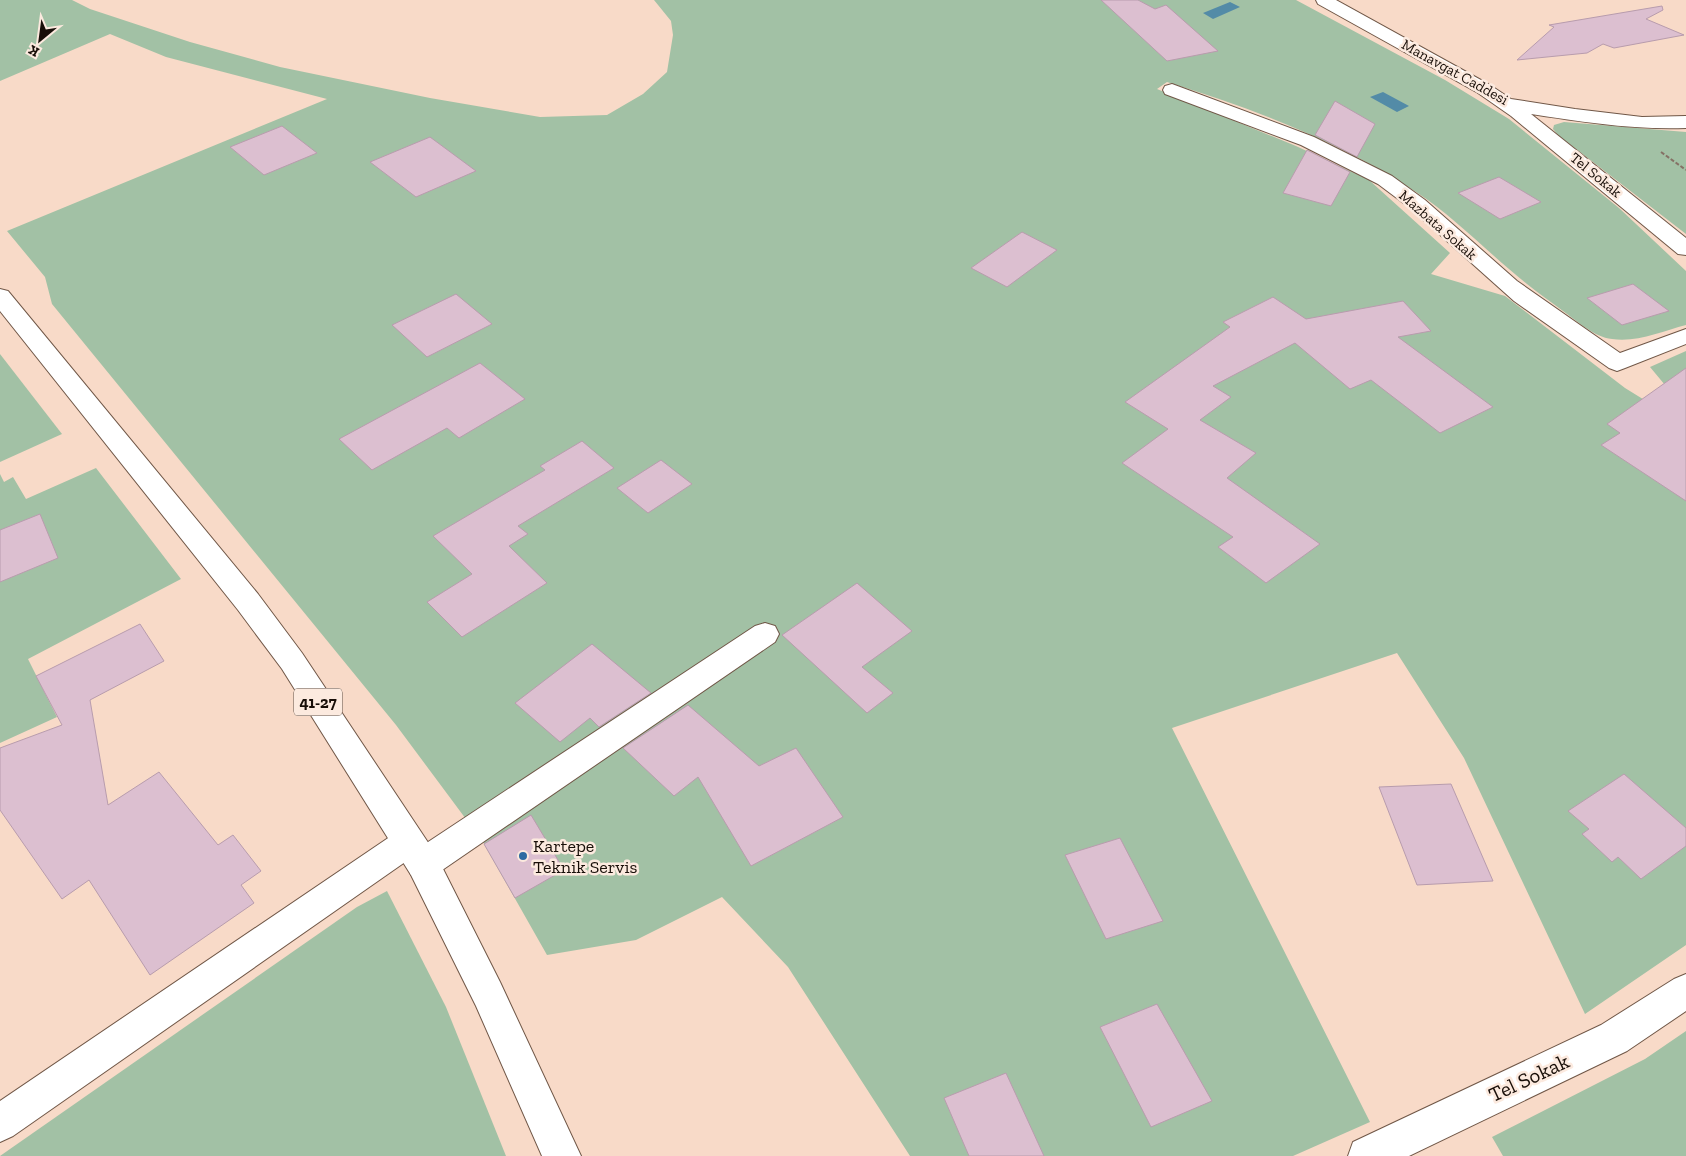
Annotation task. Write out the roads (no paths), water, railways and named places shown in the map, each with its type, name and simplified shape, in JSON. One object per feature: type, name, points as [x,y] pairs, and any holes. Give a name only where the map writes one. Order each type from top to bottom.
[{"type":"street","name":"Manavgat Caddesi","points":[[1324,0],[1506,103],[1579,116],[1622,121],[1686,122]]},
{"type":"street","name":"Mazbata Sokak","points":[[1172,90],[1283,131],[1349,160],[1385,181],[1411,199],[1510,287],[1617,363],[1686,336]]},
{"type":"street","name":"Tel Sokak","points":[[1506,103],[1686,249]]},
{"type":"street","name":"41-27","points":[[0,296],[248,602],[286,654],[416,853],[488,994],[562,1156]]},
{"type":"street","points":[[0,1123],[416,853],[765,634]]},
{"type":"street","name":"Tel Sokak","points":[[1367,1156],[1614,1038],[1686,991]]},
{"type":"water","points":[[1230,2],[1240,7],[1213,19],[1203,13]]},
{"type":"water","points":[[1383,92],[1409,106],[1397,112],[1370,97]]},
{"type":"place","name":"Kartepe Teknik Servis","points":[[523,856]]}]
